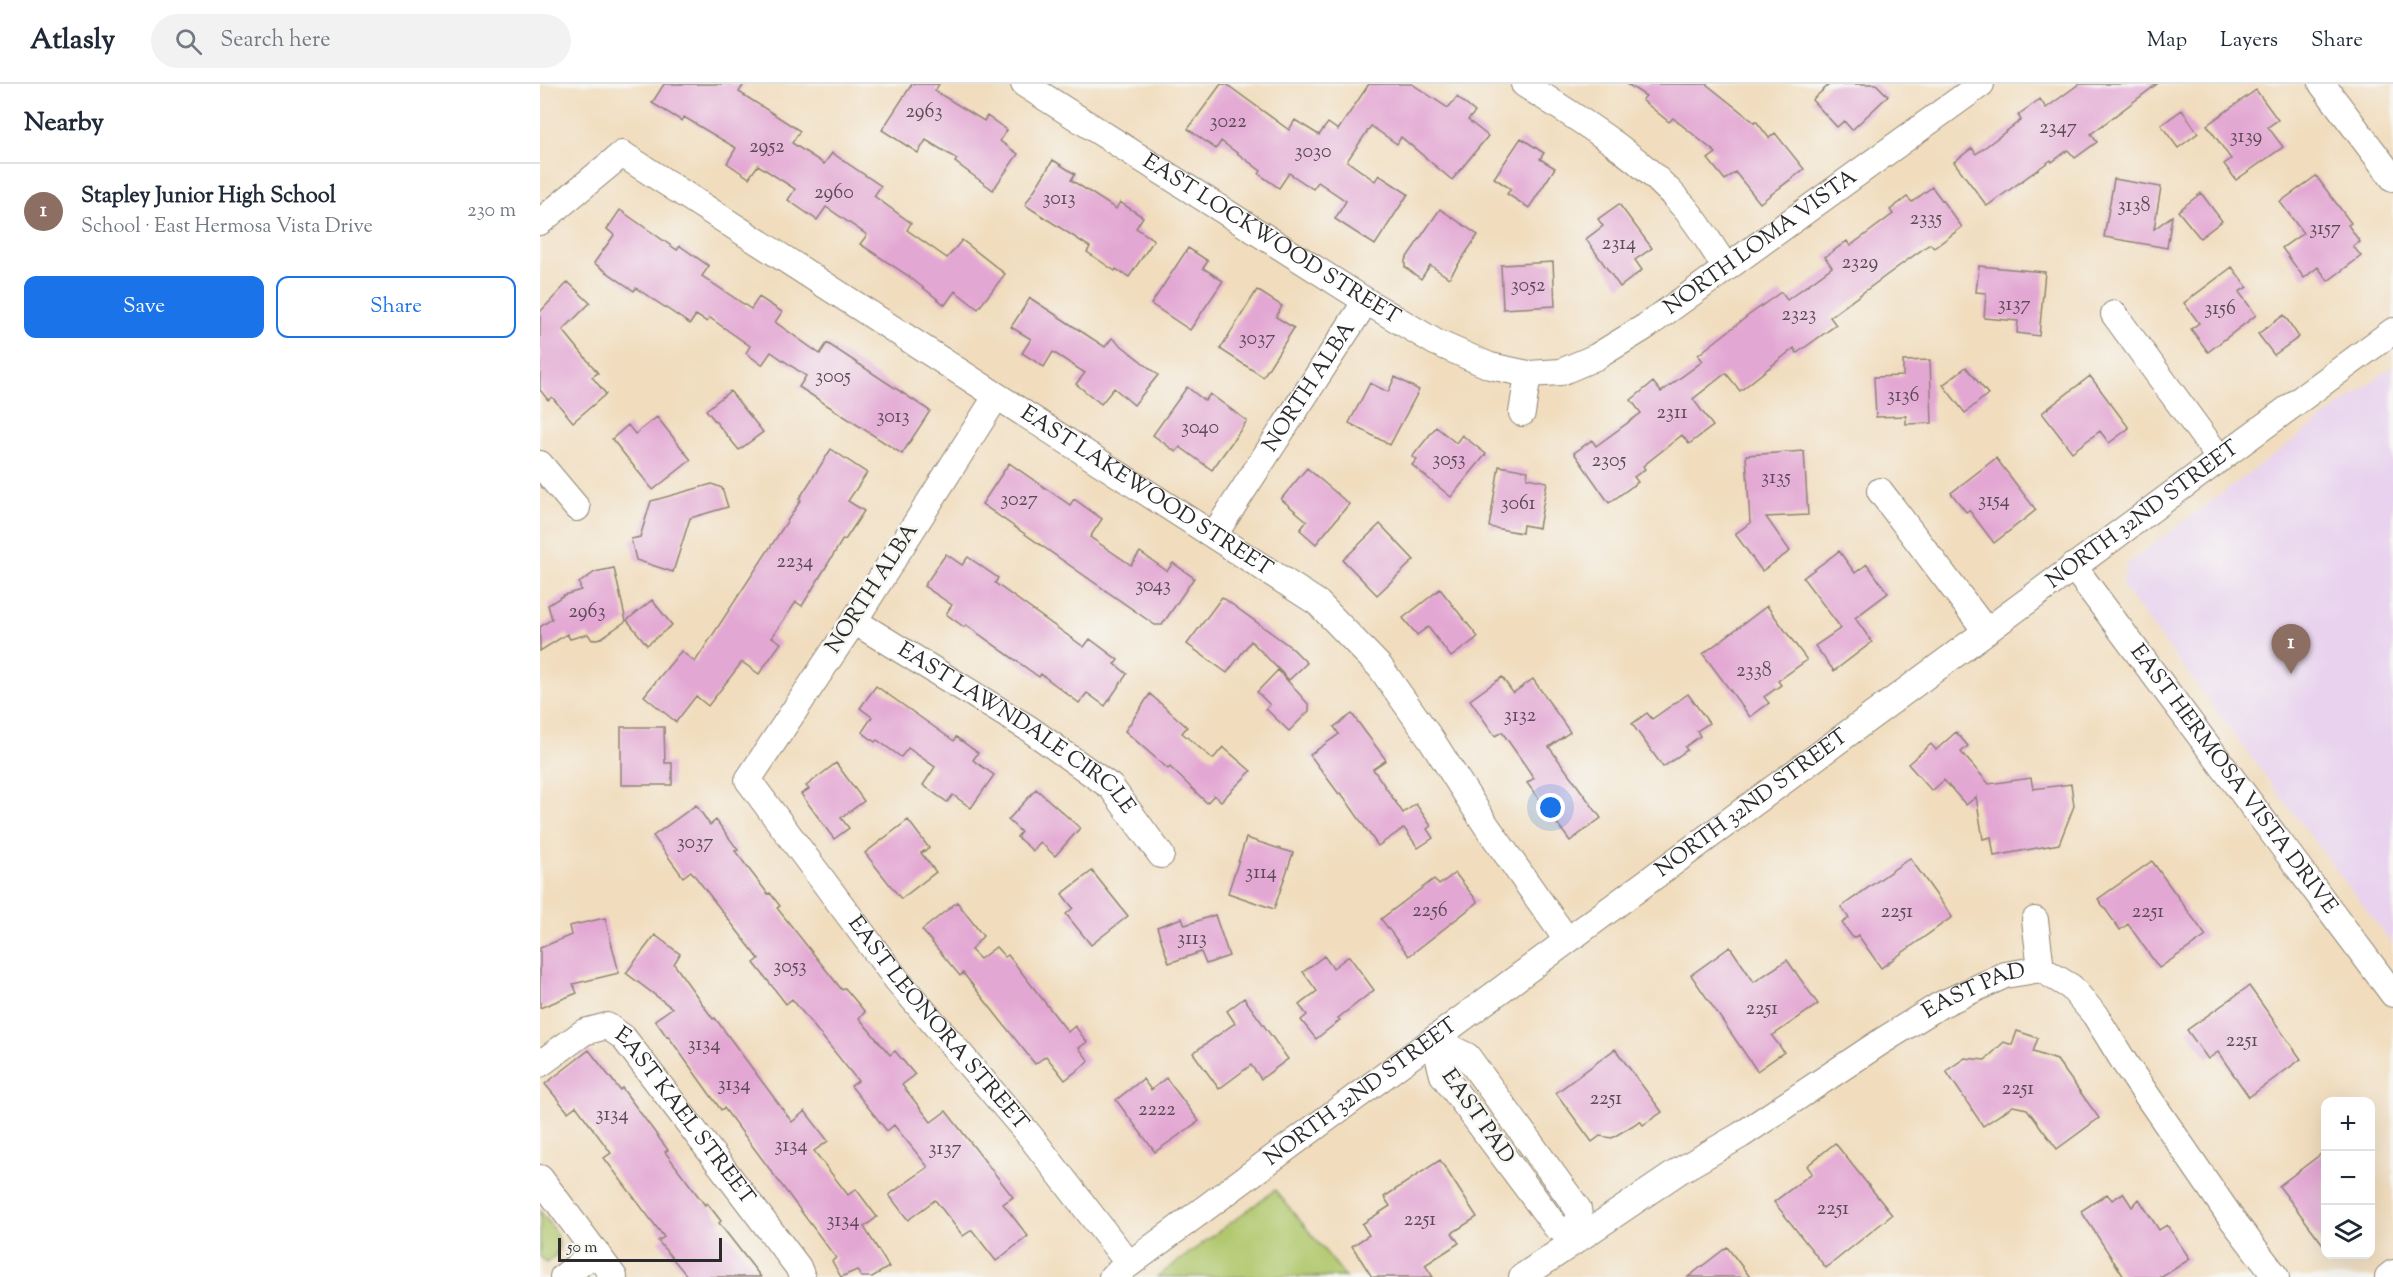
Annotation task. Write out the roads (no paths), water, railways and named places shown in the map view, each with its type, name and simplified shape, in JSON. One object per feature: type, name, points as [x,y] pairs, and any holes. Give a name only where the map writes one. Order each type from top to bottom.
[{"type":"street","name":"EAST LOCKWOOD STREET","points":[[1024,84],[1366,301],[1435,342],[1490,366],[1528,374]]},
{"type":"street","points":[[1524,84],[1588,125],[1643,165],[1684,207],[1726,267]]},
{"type":"street","name":"NORTH LOMA VISTA","points":[[1528,374],[1561,372],[1596,357],[1645,327],[1954,92],[1981,84]]},
{"type":"street","points":[[2322,84],[2393,178]]},
{"type":"street","name":"EAST LAKEWOOD STREET","points":[[540,222],[622,154],[1318,603],[1380,667],[1486,825],[1567,940]]},
{"type":"street","name":"NORTH ALBA","points":[[1214,535],[1366,301]]},
{"type":"street","points":[[2115,314],[2220,459]]},
{"type":"street","name":"NORTH 32ND STREET","points":[[1120,1271],[2393,331]]},
{"type":"street","points":[[1522,413],[1528,374]]},
{"type":"street","name":"NORTH ALBA","points":[[748,780],[854,621],[996,397]]},
{"type":"street","points":[[540,464],[577,508]]},
{"type":"street","points":[[1880,491],[1986,632]]},
{"type":"street","name":"EAST HERMOSA VISTA DRIVE","points":[[2073,567],[2393,994]]},
{"type":"street","name":"EAST LAWNDALE CIRCLE","points":[[854,621],[1028,728],[1111,787],[1161,855]]},
{"type":"street","name":"EAST LEONORA STREET","points":[[748,780],[897,980],[1030,1136],[1120,1271]]},
{"type":"street","points":[[2035,920],[2041,969]]},
{"type":"street","name":"EAST PAD","points":[[1522,1277],[1679,1171],[1741,1135],[1940,1005],[2005,975],[2041,969],[2071,987],[2095,1016],[2229,1215],[2276,1277]]},
{"type":"street","name":"EAST KAEL STREET","points":[[540,1064],[584,1032],[607,1026],[623,1037],[798,1267],[802,1277]]},
{"type":"street","name":"EAST PAD","points":[[1434,1040],[1467,1056],[1578,1209],[1582,1236]]},
{"type":"street","points":[[540,1178],[614,1277]]},
{"type":"street","points":[[563,1277],[596,1252]]},
{"type":"street","points":[[2388,1277],[2393,1273]]},
{"type":"place","name":"Stapley Junior High School","points":[[2291,674]]}]
